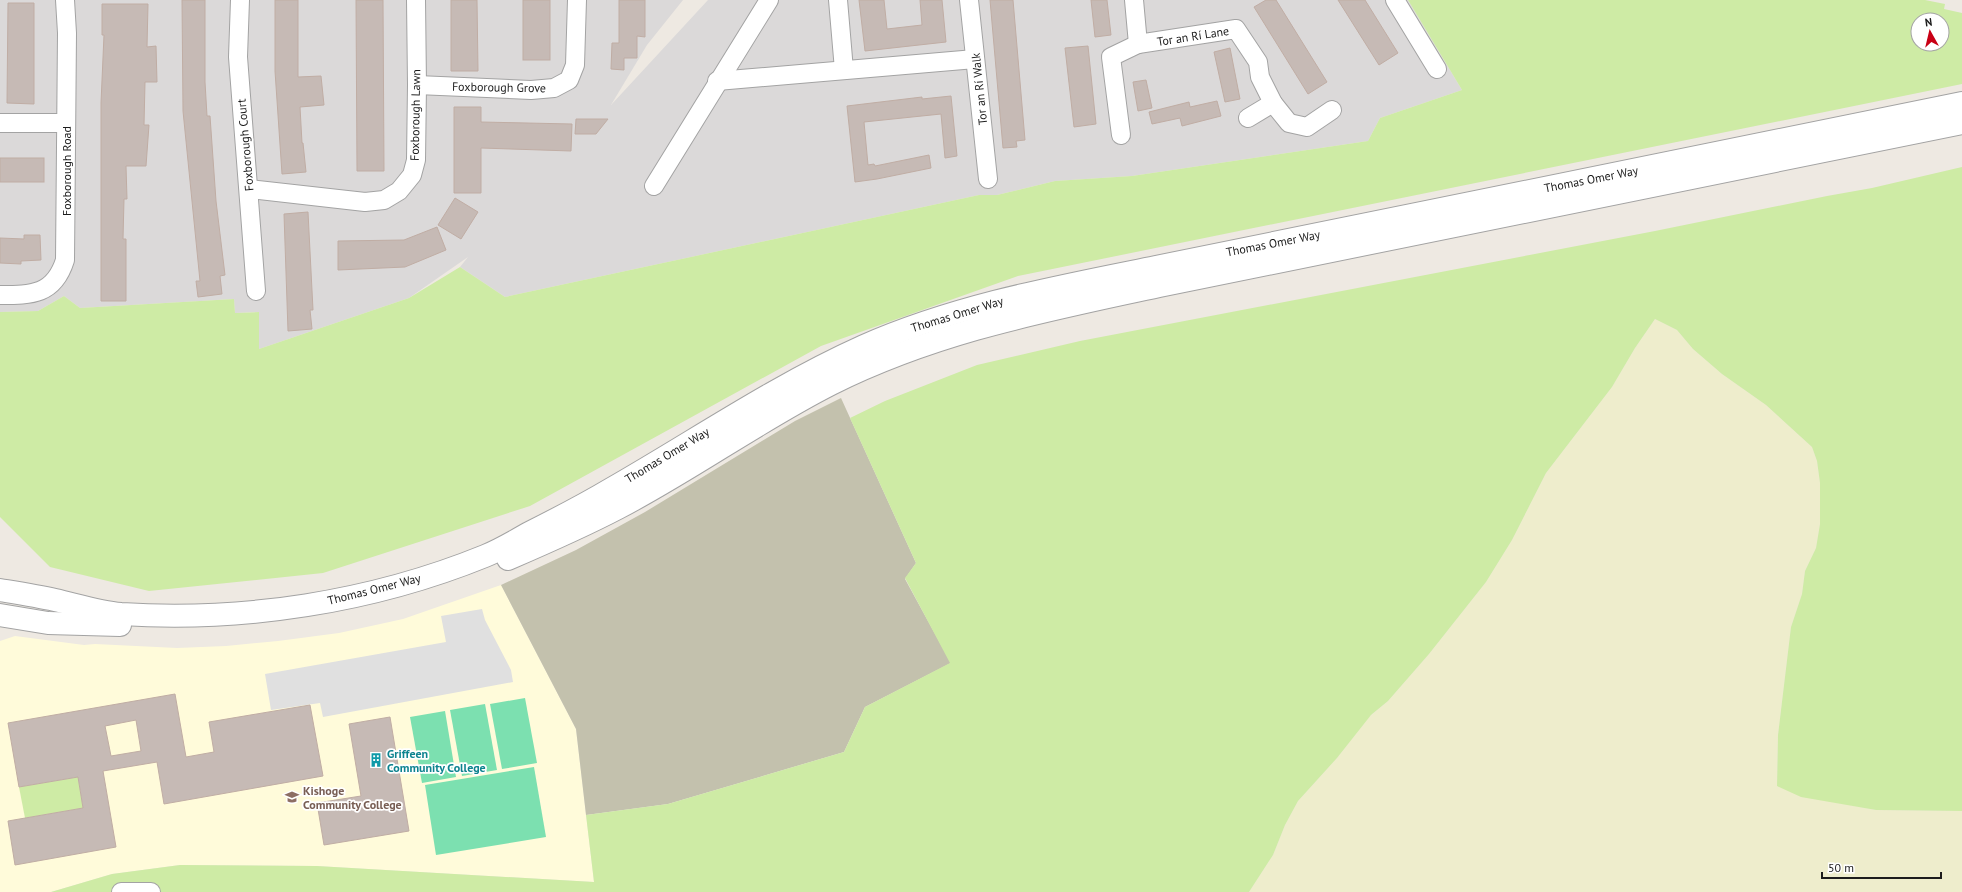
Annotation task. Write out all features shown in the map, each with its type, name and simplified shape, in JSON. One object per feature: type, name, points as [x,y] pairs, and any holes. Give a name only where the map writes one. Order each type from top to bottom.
[{"type":"street","name":"Foxborough Road","points":[[0,295],[28,294],[41,291],[51,285],[59,276],[63,267],[66,252],[65,0]]},
{"type":"street","name":"Foxborough Court","points":[[240,0],[238,57],[256,291]]},
{"type":"street","name":"Foxborough Lawn","points":[[249,189],[365,202],[384,200],[399,191],[412,175],[416,160],[416,0]]},
{"type":"street","name":"Foxborough Grove","points":[[417,85],[531,90],[554,88],[569,80],[575,65],[577,0]]},
{"type":"street","points":[[654,186],[717,81],[769,0]]},
{"type":"street","points":[[838,0],[844,70]]},
{"type":"street","name":"Tor an Rí Walk","points":[[969,0],[988,179]]},
{"type":"street","points":[[1134,0],[1138,44]]},
{"type":"street","points":[[1395,0],[1437,69]]},
{"type":"street","name":"Tor an Rí Lane","points":[[1121,135],[1111,57],[1138,44],[1236,29],[1258,62],[1260,77],[1273,103],[1289,123],[1308,127],[1332,110]]},
{"type":"street","points":[[717,81],[975,59]]},
{"type":"street","points":[[1248,118],[1273,103]]},
{"type":"street","name":"Thomas Omer Way","points":[[0,590],[105,612],[135,614],[203,614],[260,611],[316,603],[370,592],[421,578],[488,554],[610,490],[776,391],[823,365],[867,345],[958,312],[1036,292],[1962,103]]},
{"type":"street","points":[[0,123],[66,123]]},
{"type":"street","name":"Thomas Omer Way","points":[[0,615],[48,623],[204,626],[276,620],[318,614],[373,602],[467,574],[560,537],[619,508],[784,409],[832,384],[882,361],[964,331],[1033,313],[1159,286],[1962,124]]},
{"type":"street","points":[[121,892],[151,892]]},
{"type":"shaded area","points":[[0,0],[683,0],[647,45],[611,105],[708,0],[1408,0],[1462,90],[1380,118],[1368,141],[1132,176],[1055,181],[997,195],[979,195],[505,297],[460,267],[468,257],[409,298],[259,349],[258,312],[235,313],[234,299],[80,308],[64,296],[38,311],[0,312]]},
{"type":"shaded area","points":[[841,398],[916,563],[905,579],[951,663],[865,707],[844,752],[668,804],[586,815],[576,729],[501,585],[576,550],[645,512],[795,421]]},
{"type":"shaded area","name":"Kishoge Community College","points":[[501,585],[576,729],[594,882],[317,866],[180,865],[112,874],[51,892],[0,892],[0,641],[15,636],[84,645],[95,644],[177,648],[226,646],[278,641],[339,633],[403,619]]},
{"type":"shaded area","points":[[482,609],[485,620],[511,670],[513,682],[323,717],[320,703],[271,710],[265,674],[446,642],[441,616]]},
{"type":"green space","points":[[1408,0],[1925,0],[1945,4],[1944,9],[1962,13],[1962,84],[1018,276],[821,346],[530,506],[323,573],[149,591],[50,567],[0,517],[0,312],[38,311],[64,296],[80,308],[234,299],[235,313],[259,312],[259,349],[409,298],[460,267],[505,297],[979,195],[997,195],[1055,181],[1132,176],[1368,141],[1380,118],[1462,90]]},
{"type":"green space","points":[[1962,167],[1962,811],[1876,810],[1801,797],[1777,786],[1778,735],[1791,627],[1802,594],[1805,571],[1816,548],[1820,524],[1820,483],[1817,461],[1812,447],[1766,405],[1722,374],[1693,349],[1677,330],[1655,319],[1635,348],[1612,387],[1546,473],[1512,540],[1486,582],[1429,654],[1388,701],[1371,715],[1337,758],[1298,801],[1285,825],[1273,855],[1249,892],[51,892],[112,874],[180,865],[317,866],[594,882],[586,815],[668,804],[844,752],[865,707],[950,663],[905,578],[916,563],[850,418],[885,401],[977,365],[1080,341],[1655,231],[1872,188]]},
{"type":"green space","points":[[1655,319],[1677,330],[1693,349],[1722,374],[1766,405],[1812,447],[1817,461],[1820,483],[1820,524],[1816,548],[1805,571],[1802,594],[1791,627],[1778,735],[1777,786],[1835,802],[1876,810],[1962,811],[1962,892],[1249,892],[1273,855],[1285,825],[1298,801],[1337,758],[1369,717],[1388,701],[1429,654],[1486,582],[1512,540],[1546,473],[1612,387],[1635,348]]},
{"type":"green space","points":[[525,698],[537,763],[502,769],[490,704]]},
{"type":"green space","points":[[485,704],[497,770],[462,776],[450,710]]},
{"type":"green space","points":[[445,711],[456,777],[422,783],[410,717]]},
{"type":"green space","points":[[534,767],[546,837],[436,855],[425,785]]},
{"type":"green space","points":[[78,777],[83,808],[25,818],[19,787]]},
{"type":"building","points":[[182,0],[205,0],[205,82],[207,116],[210,116],[216,201],[225,275],[220,276],[222,294],[198,297],[196,281],[200,281],[183,111]]},
{"type":"building","points":[[275,0],[298,0],[298,77],[321,76],[324,105],[300,107],[302,143],[306,172],[282,174],[275,71]]},
{"type":"building","points":[[356,0],[383,0],[384,171],[357,171]]},
{"type":"building","points":[[451,0],[477,0],[478,71],[451,71]]},
{"type":"building","points":[[523,0],[550,0],[550,60],[523,60]]},
{"type":"building","points":[[619,0],[645,0],[645,37],[637,36],[637,58],[624,58],[624,70],[611,69],[612,43],[619,43]]},
{"type":"building","points":[[859,0],[884,0],[887,29],[922,25],[920,0],[942,0],[946,42],[865,51]]},
{"type":"building","points":[[990,0],[1013,0],[1025,140],[1016,141],[1017,147],[1003,148]]},
{"type":"building","points":[[1091,0],[1107,0],[1111,35],[1095,37]]},
{"type":"building","points":[[1266,0],[1276,0],[1327,82],[1308,94],[1254,7]]},
{"type":"building","points":[[1338,0],[1365,0],[1398,53],[1379,65]]},
{"type":"building","points":[[8,3],[34,3],[34,104],[7,103]]},
{"type":"building","points":[[102,4],[148,4],[147,47],[156,46],[157,82],[145,82],[144,125],[149,125],[146,166],[126,166],[127,199],[124,199],[123,239],[126,239],[126,301],[101,301],[101,103],[104,35],[102,35]]},
{"type":"building","points":[[1088,46],[1096,124],[1074,127],[1065,48]]},
{"type":"building","points":[[1230,48],[1240,99],[1225,102],[1214,52]]},
{"type":"building","points":[[1146,80],[1152,108],[1138,111],[1133,82]]},
{"type":"building","points":[[951,96],[957,156],[945,158],[941,114],[864,122],[868,165],[874,164],[875,166],[929,155],[931,168],[855,182],[847,106],[922,97],[922,99]]},
{"type":"building","points":[[1217,101],[1221,116],[1182,126],[1180,118],[1152,124],[1149,112],[1189,102],[1190,107]]},
{"type":"building","points":[[454,107],[481,107],[481,122],[572,124],[571,151],[481,148],[481,193],[454,193]]},
{"type":"building","points":[[576,119],[608,119],[596,134],[575,134]]},
{"type":"building","points":[[0,158],[44,158],[44,182],[0,182]]},
{"type":"building","points":[[455,198],[478,212],[461,239],[438,225]]},
{"type":"building","points":[[308,212],[313,310],[310,310],[312,329],[288,331],[284,214]]},
{"type":"building","points":[[437,227],[446,250],[405,267],[338,270],[338,241],[404,240]]},
{"type":"building","points":[[24,235],[40,235],[41,260],[21,261],[21,264],[0,263],[0,238],[24,239]]},
{"type":"building","points":[[175,694],[186,757],[214,752],[209,722],[310,705],[323,776],[164,804],[157,762],[103,771],[116,847],[15,865],[8,821],[83,808],[78,777],[19,787],[8,723]],"holes":[[[136,720],[141,751],[111,756],[105,726]]]},
{"type":"building","name":"Griffeen Community College","points":[[390,717],[409,831],[324,845],[317,803],[361,796],[349,724]]},
{"type":"place","name":"Griffeen Community College","points":[[376,760]]},
{"type":"place","name":"Kishoge Community College","points":[[292,797]]}]
